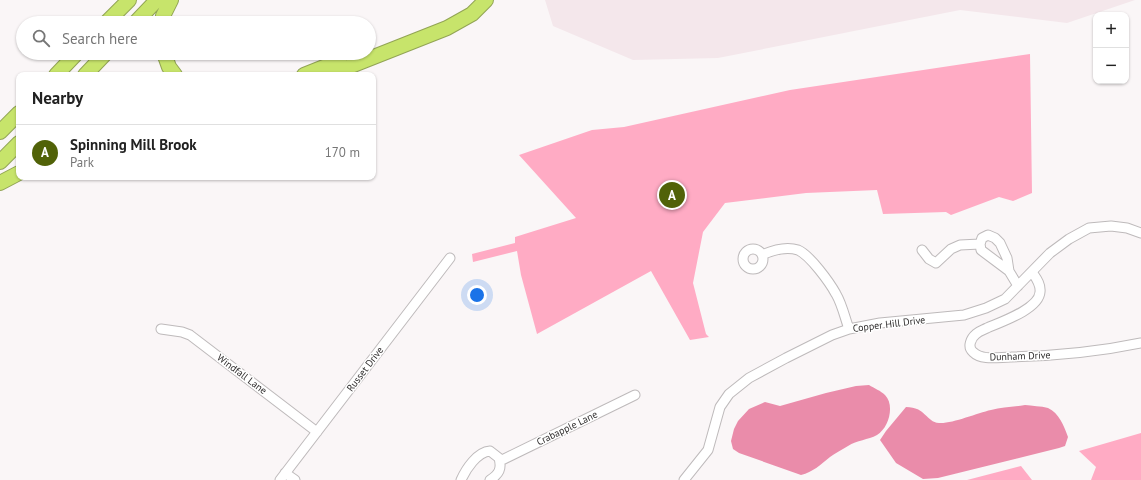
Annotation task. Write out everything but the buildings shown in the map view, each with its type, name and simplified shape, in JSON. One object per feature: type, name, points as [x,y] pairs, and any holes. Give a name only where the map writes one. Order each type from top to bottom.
[{"type":"highway","points":[[113,16],[129,0]]},
{"type":"highway","points":[[142,16],[157,0]]},
{"type":"highway","points":[[163,16],[171,0]]},
{"type":"highway","points":[[376,46],[449,18],[474,0]]},
{"type":"highway","points":[[376,56],[447,28],[472,14],[486,0]]},
{"type":"highway","points":[[59,72],[70,60]]},
{"type":"highway","points":[[87,72],[99,60]]},
{"type":"highway","points":[[166,60],[173,72]]},
{"type":"highway","points":[[312,72],[342,60]]},
{"type":"highway","points":[[336,72],[366,60]]},
{"type":"highway","points":[[0,132],[16,116]]},
{"type":"highway","points":[[0,162],[16,146]]},
{"type":"highway","points":[[0,183],[16,175]]},
{"type":"street","name":"Copper Hill Drive","points":[[684,480],[708,450],[720,407],[729,394],[748,378],[773,364],[832,335],[849,329],[880,323],[964,315],[986,308],[1005,299],[1050,253],[1069,239],[1089,228],[1111,226],[1127,228],[1141,233]]},
{"type":"street","points":[[1008,271],[1007,258],[1000,243],[995,238],[988,235],[982,238],[980,244],[981,250],[1008,271],[1018,286]]},
{"type":"street","points":[[922,250],[929,259],[936,262],[951,249],[960,246],[980,244]]},
{"type":"street","points":[[762,255],[774,250],[786,248],[799,250],[816,265],[837,294],[849,329]]},
{"type":"street","name":"Russet Drive","points":[[282,477],[450,258]]},
{"type":"street","name":"Dunham Drive","points":[[1032,272],[1039,284],[1040,293],[1032,306],[976,333],[971,340],[970,346],[972,352],[982,358],[1076,354],[1141,343]]},
{"type":"street","name":"Windfall Lane","points":[[161,329],[182,332],[190,335],[317,432]]},
{"type":"street","name":"Crabapple Lane","points":[[500,461],[635,396]]},
{"type":"street","points":[[461,480],[477,458],[486,451],[490,451],[500,458],[501,465],[498,472],[490,480]]},
{"type":"street","points":[[282,477],[295,480]]},
{"type":"shaded area","points":[[545,0],[1135,0],[1100,12],[1093,12],[1093,14],[1067,23],[960,10],[718,58],[633,60],[553,26]]},
{"type":"shaded area","points":[[1030,54],[1032,193],[1013,201],[999,197],[951,215],[946,212],[883,214],[877,190],[806,193],[725,203],[703,232],[693,283],[706,334],[709,337],[690,340],[651,271],[537,334],[521,275],[517,251],[473,262],[472,254],[515,243],[515,237],[576,218],[519,155],[592,130],[624,127],[790,90]]},
{"type":"shaded area","points":[[869,385],[885,395],[890,404],[889,416],[885,427],[877,435],[851,444],[809,472],[801,475],[739,453],[733,449],[731,441],[734,429],[738,421],[749,409],[765,402],[780,406],[826,393],[856,386]]},
{"type":"shaded area","points":[[1025,405],[1048,408],[1058,416],[1068,437],[1065,446],[938,478],[923,479],[896,463],[880,440],[906,407],[918,409],[931,420],[944,423],[985,411]]},
{"type":"shaded area","points":[[1141,433],[1141,480],[1091,480],[1096,467],[1079,451]]},
{"type":"shaded area","points":[[1021,466],[1032,480],[967,480]]},
{"type":"place","name":"Spinning Mill Brook","points":[[672,195]]}]
